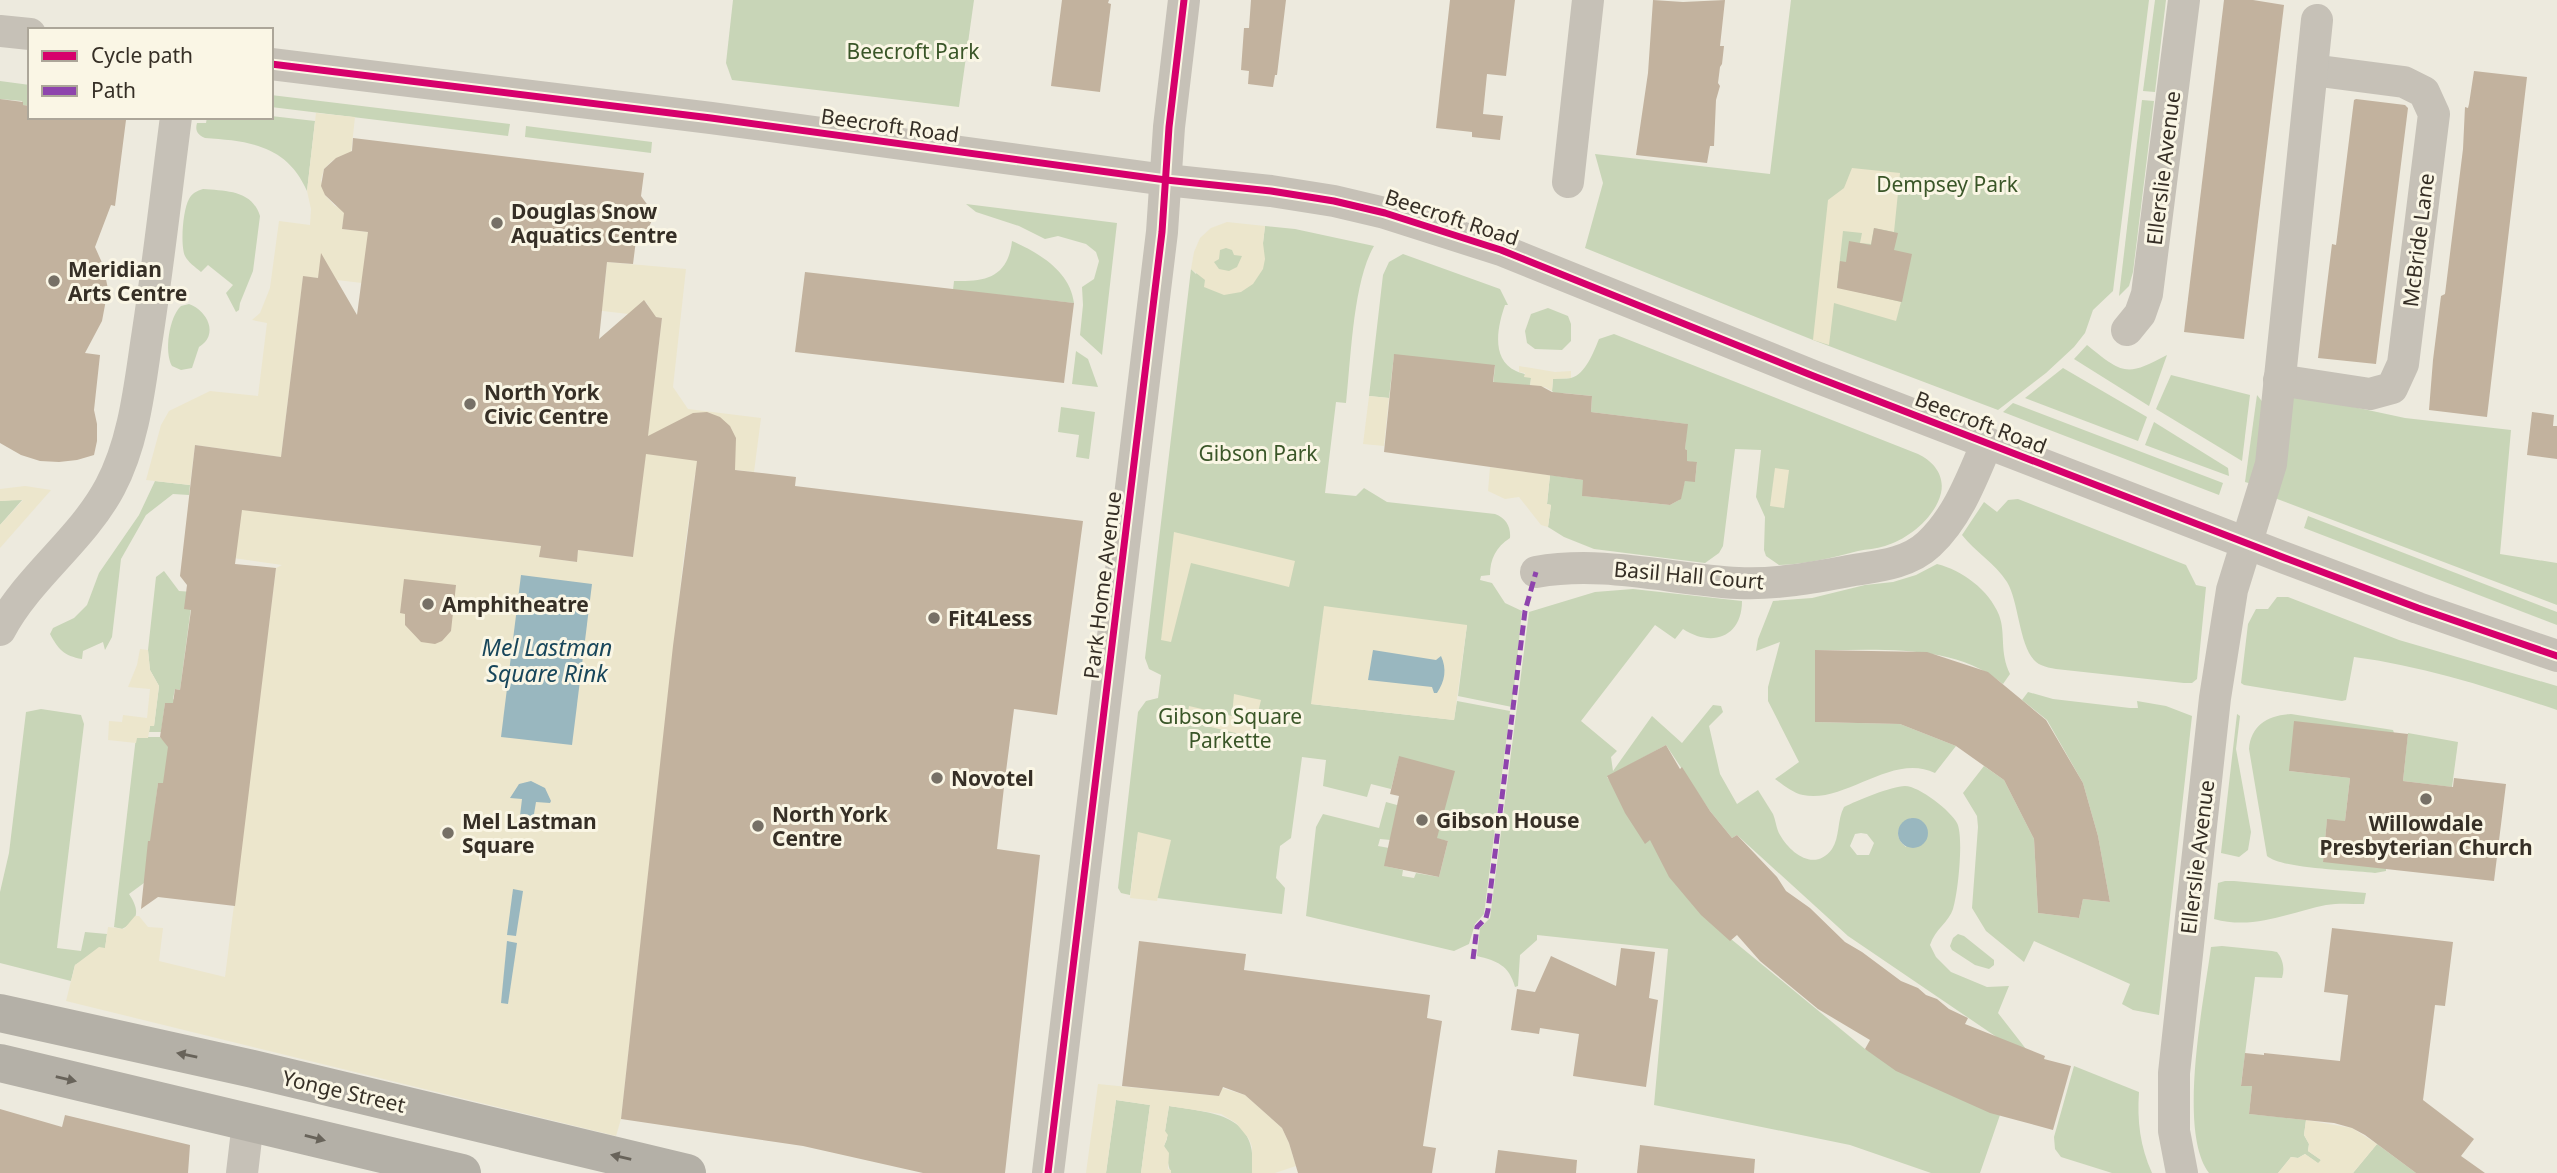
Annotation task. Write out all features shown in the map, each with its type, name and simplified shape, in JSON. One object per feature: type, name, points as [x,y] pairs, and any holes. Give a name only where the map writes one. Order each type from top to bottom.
[{"type":"main road","name":"Yonge Street","points":[[0,1013],[253,1069],[687,1173]]},
{"type":"main road","points":[[0,1063],[462,1173]]},
{"type":"street","name":"Park Home Avenue","points":[[1048,1173],[1162,232],[1169,127],[1184,0]]},
{"type":"street","points":[[1568,182],[1588,0]]},
{"type":"street","name":"Ellerslie Avenue","points":[[2126,330],[2140,314],[2147,294],[2183,0]]},
{"type":"street","points":[[2246,542],[2271,464],[2317,20]]},
{"type":"street","points":[[0,31],[28,34]]},
{"type":"street","name":"Beecroft Road","points":[[273,64],[711,118],[1325,200],[1424,224],[1501,250],[1804,372],[2418,608],[2557,656]]},
{"type":"street","name":"McBride Lane","points":[[2279,380],[2370,394],[2392,388],[2403,364],[2434,114],[2424,92],[2404,82],[2312,70]]},
{"type":"street","points":[[1,627],[105,497],[128,441],[157,275],[176,119]]},
{"type":"street","name":"Basil Hall Court","points":[[1535,572],[1568,567],[1601,567],[1754,583],[1811,579],[1892,563],[1921,550],[1945,525],[1964,497],[1987,443]]},
{"type":"street","name":"Ellerslie Avenue","points":[[2182,1173],[2176,1150],[2173,1102],[2181,996],[2215,698],[2232,590],[2246,542]]},
{"type":"street","points":[[242,1173],[248,1122]]},
{"type":"green space","name":"Beecroft Park","points":[[733,0],[974,0],[959,107],[732,80],[726,63]]},
{"type":"green space","name":"Dempsey Park","points":[[1791,0],[2149,0],[2113,291],[2093,310],[2085,333],[2074,347],[2046,373],[1998,410],[1813,340],[1585,248],[1603,183],[1595,154],[1770,174]]},
{"type":"green space","points":[[2155,0],[2166,0],[2155,92],[2143,91]]},
{"type":"green space","points":[[0,81],[28,85],[28,106],[23,105],[22,101],[0,99]]},
{"type":"green space","points":[[273,95],[510,124],[508,136],[273,107]]},
{"type":"green space","points":[[2142,100],[2154,101],[2133,272],[2129,286],[2119,296]]},
{"type":"green space","points":[[273,116],[315,121],[307,191],[299,176],[278,155],[251,144],[205,138],[197,130],[197,123],[206,123],[207,119],[273,119]]},
{"type":"green space","points":[[526,126],[652,142],[651,153],[525,137]]},
{"type":"green space","points":[[203,189],[245,197],[256,207],[260,216],[253,271],[236,312],[226,293],[233,285],[208,265],[201,272],[183,251],[187,204],[193,194]]},
{"type":"green space","points":[[966,204],[1117,223],[1102,355],[1080,335],[1082,287],[1094,279],[1099,261],[1096,252],[1086,244],[1058,236],[1045,239],[1019,226],[976,212]]},
{"type":"green space","points":[[1265,226],[1295,229],[1374,246],[1361,280],[1357,300],[1346,403],[1336,402],[1325,493],[1356,496],[1364,488],[1387,502],[1495,514],[1505,520],[1510,530],[1510,538],[1501,545],[1493,559],[1490,575],[1481,576],[1480,580],[1492,583],[1505,603],[1522,611],[1512,707],[1458,696],[1467,625],[1311,704],[1454,720],[1457,701],[1510,711],[1484,914],[1475,924],[1469,944],[1454,951],[1306,916],[1316,827],[1323,814],[1379,828],[1386,802],[1408,808],[1391,840],[1380,839],[1378,846],[1389,848],[1385,866],[1403,870],[1402,876],[1414,878],[1416,873],[1439,877],[1448,841],[1434,838],[1399,757],[1391,789],[1371,784],[1367,797],[1323,786],[1326,760],[1302,757],[1291,838],[1280,846],[1276,878],[1285,888],[1282,914],[1134,895],[1138,832],[1130,895],[1121,893],[1118,888],[1138,712],[1146,701],[1158,698],[1161,675],[1149,669],[1145,658],[1191,269],[1196,274],[1213,238],[1263,243]]},
{"type":"green space","points":[[1012,241],[1033,251],[1060,272],[1074,303],[953,290],[954,281],[976,280],[994,275],[1006,263]]},
{"type":"green space","points":[[1403,254],[1500,289],[1508,305],[1505,305],[1500,322],[1499,350],[1508,366],[1531,378],[1530,387],[1493,385],[1495,366],[1394,355],[1389,398],[1369,396],[1383,275],[1389,262]]},
{"type":"green space","points":[[189,304],[196,307],[206,318],[210,330],[209,336],[199,347],[192,368],[181,370],[172,366],[168,352],[169,335],[177,311],[181,306]]},
{"type":"green space","points":[[1548,308],[1568,316],[1571,324],[1571,341],[1562,350],[1535,349],[1527,343],[1525,331],[1531,314]]},
{"type":"green space","points":[[1614,334],[1918,454],[1933,465],[1939,475],[1942,486],[1938,502],[1927,519],[1894,543],[1819,560],[1779,565],[1766,556],[1764,550],[1765,517],[1756,497],[1761,450],[1735,449],[1723,546],[1719,553],[1705,563],[1594,549],[1564,537],[1548,527],[1551,505],[1547,504],[1550,475],[1583,480],[1583,496],[1670,505],[1679,500],[1685,481],[1695,481],[1697,463],[1687,461],[1685,449],[1687,424],[1591,412],[1592,396],[1555,394],[1552,391],[1553,379],[1576,376],[1589,362],[1599,339]]},
{"type":"green space","points":[[2087,345],[2109,362],[2125,369],[2142,367],[2167,355],[2149,406],[2074,359]]},
{"type":"green space","points":[[1076,351],[1088,359],[1098,387],[1072,384]]},
{"type":"green space","points":[[2063,368],[2147,417],[2138,441],[2025,398]]},
{"type":"green space","points":[[2171,375],[2250,395],[2242,461],[2156,409]]},
{"type":"green space","points":[[2293,394],[2405,418],[2511,430],[2500,554],[2557,563],[2557,605],[2272,497]]},
{"type":"green space","points":[[2257,395],[2265,405],[2261,449],[2252,484],[2245,482]]},
{"type":"green space","points":[[2013,403],[2223,483],[2219,495],[2003,412]]},
{"type":"green space","points":[[1061,407],[1095,412],[1089,459],[1076,457],[1079,435],[1058,432]]},
{"type":"green space","points":[[2154,422],[2228,468],[2229,476],[2145,445]]},
{"type":"green space","points":[[155,481],[190,485],[189,495],[173,494],[146,515],[121,559],[112,637],[105,650],[103,642],[83,651],[82,659],[66,654],[50,634],[53,628],[74,618],[87,605],[99,573],[139,515]]},
{"type":"green space","points":[[23,499],[0,525],[0,501]]},
{"type":"green space","points":[[2018,499],[2186,565],[2196,585],[2206,587],[2197,679],[2192,683],[2184,683],[2056,669],[2043,666],[2034,660],[2024,640],[2007,582],[1962,535],[1984,502],[1997,512],[2008,500]]},
{"type":"green space","points":[[2308,516],[2557,612],[2557,625],[2304,528]]},
{"type":"green space","points":[[1937,564],[1965,576],[1989,597],[2001,622],[2005,658],[2010,674],[2003,684],[1961,661],[1937,655],[1888,650],[1815,650],[1815,722],[1900,724],[1956,746],[1935,773],[1919,768],[1902,769],[1819,796],[1792,791],[1775,779],[1799,762],[1768,701],[1768,687],[1780,642],[1756,651],[1773,601],[1812,598],[1865,585],[1893,582],[1916,575]]},
{"type":"green space","points":[[164,571],[179,591],[193,592],[180,690],[175,689],[173,699],[179,703],[165,703],[161,732],[149,732],[150,726],[154,726],[159,686],[150,670],[148,650],[156,577]]},
{"type":"green space","points":[[1633,589],[1742,601],[1737,623],[1723,636],[1704,638],[1683,629],[1675,639],[1655,625],[1581,721],[1617,751],[1611,757],[1613,771],[1652,716],[1682,743],[1713,705],[1721,706],[1723,712],[1709,726],[1720,774],[1737,804],[1758,790],[1773,814],[1785,842],[1804,858],[1818,859],[1832,849],[1844,807],[1899,787],[1911,787],[1926,795],[1948,812],[1957,823],[1960,852],[1955,902],[1951,914],[1930,945],[1936,957],[1951,972],[1987,987],[2009,986],[1998,1013],[2026,1049],[2001,1040],[1848,936],[1737,835],[1732,838],[1710,811],[1666,745],[1607,777],[1709,921],[1865,1049],[2000,1115],[1980,1173],[1931,1173],[1850,1145],[1654,1105],[1668,949],[1537,935],[1537,940],[1520,955],[1518,986],[1515,987],[1506,969],[1477,956],[1480,928],[1490,918],[1529,612],[1595,592]],"holes":[[[1911,818],[1906,847],[1899,839],[1898,831],[1902,824]],[[1855,834],[1867,834],[1874,843],[1869,855],[1857,855],[1850,846]]]},
{"type":"green space","points":[[2277,597],[2288,597],[2399,640],[2557,686],[2557,710],[2431,672],[2354,657],[2346,700],[2244,685],[2241,683],[2248,624],[2256,609],[2268,609]]},
{"type":"green space","points":[[2028,692],[2053,699],[2130,708],[2138,708],[2137,701],[2166,706],[2192,716],[2159,1015],[2133,1010],[2122,1004],[2130,984],[2034,941],[2024,962],[1986,931],[1972,908],[1978,827],[1977,816],[1963,793],[1984,766],[2004,780],[2034,839],[2038,913],[2079,918],[2083,899],[2110,902],[2098,836],[2083,783],[2047,720],[2022,700]]},
{"type":"green space","points":[[41,709],[81,715],[84,724],[57,948],[81,951],[85,932],[107,934],[105,949],[75,965],[71,981],[0,963],[0,892],[9,853],[26,712]]},
{"type":"green space","points":[[2237,714],[2240,716],[2236,749],[2251,832],[2248,850],[2239,857],[2221,853]]},
{"type":"green space","points":[[2291,714],[2393,730],[2394,733],[2289,771],[2350,778],[2345,821],[2327,820],[2323,861],[2386,868],[2386,871],[2375,873],[2302,866],[2287,864],[2267,856],[2249,749],[2250,741],[2257,728],[2268,719]]},
{"type":"green space","points":[[2408,733],[2458,742],[2452,787],[2403,781]]},
{"type":"green space","points":[[136,737],[160,737],[171,749],[164,778],[170,784],[158,783],[155,807],[164,842],[148,841],[148,880],[129,894],[136,914],[132,922],[122,929],[114,927]]},
{"type":"green space","points":[[2225,881],[2366,893],[2364,904],[2331,904],[2257,922],[2229,922],[2214,919],[2218,883]]},
{"type":"green space","points":[[1958,934],[1994,960],[1994,965],[1989,969],[1975,965],[1952,950],[1950,946],[1953,938]]},
{"type":"green space","points":[[2211,947],[2277,952],[2281,958],[2282,978],[2255,977],[2241,1085],[2252,1086],[2249,1114],[2306,1120],[2304,1135],[2309,1144],[2308,1151],[2321,1160],[2319,1164],[2305,1154],[2298,1158],[2291,1157],[2278,1173],[2209,1173],[2200,1153],[2195,1127],[2195,1064]]},
{"type":"green space","points":[[2074,1066],[2139,1092],[2140,1133],[2152,1173],[2112,1173],[2061,1157],[2055,1149],[2054,1137]]},
{"type":"green space","points":[[1116,1100],[1150,1105],[1141,1173],[1106,1173]]},
{"type":"green space","points":[[1169,1106],[1217,1115],[1241,1128],[1252,1153],[1252,1173],[1171,1173],[1164,1146],[1167,1139],[1165,1131]]},
{"type":"green space","points":[[2377,1144],[2416,1173],[2353,1173]]},
{"type":"shaded area","points":[[316,113],[355,117],[351,154],[332,161],[324,169],[321,180],[325,195],[335,206],[345,209],[342,229],[368,232],[455,294],[328,279],[329,267],[323,263],[318,278],[303,277],[281,457],[195,445],[190,485],[146,480],[161,425],[169,411],[210,391],[258,396],[267,323],[252,320],[260,313],[270,288],[279,221],[310,225],[311,209],[307,191]]},
{"type":"shaded area","points":[[1852,168],[1900,173],[1894,232],[1874,228],[1871,244],[1860,243],[1862,233],[1843,231],[1837,287],[1901,302],[1896,321],[1834,303],[1829,345],[1813,340],[1828,200],[1844,188]]},
{"type":"shaded area","points":[[1227,222],[1265,226],[1263,269],[1253,284],[1241,292],[1224,295],[1204,287],[1205,280],[1191,269],[1200,238],[1211,228]],"holes":[[[1220,250],[1232,250],[1234,255],[1242,256],[1237,267],[1229,271],[1219,269],[1214,262],[1219,259]]]},
{"type":"shaded area","name":"Mel Lastman Square","points":[[607,262],[686,269],[673,387],[688,409],[761,418],[754,472],[737,470],[736,478],[695,474],[621,1119],[616,1136],[66,1001],[75,965],[99,947],[105,948],[108,927],[124,929],[135,916],[139,916],[148,927],[163,928],[159,961],[225,977],[276,568],[282,565],[226,557],[214,506],[541,546],[540,557],[576,562],[578,550],[633,557],[662,318],[648,316],[649,307],[646,302],[642,302],[637,315],[577,308],[579,291],[604,293]]},
{"type":"shaded area","points":[[1519,366],[1555,372],[1571,371],[1571,378],[1553,379],[1552,391],[1545,387],[1530,387],[1531,378],[1524,377],[1525,373],[1519,372]]},
{"type":"shaded area","points":[[1369,396],[1389,398],[1384,446],[1363,444]]},
{"type":"shaded area","points":[[1490,467],[1550,475],[1547,504],[1551,505],[1548,527],[1541,525],[1519,497],[1505,499],[1488,491]]},
{"type":"shaded area","points":[[1775,468],[1789,470],[1784,508],[1770,506]]},
{"type":"shaded area","points":[[25,486],[51,490],[0,548],[0,525],[23,500],[0,501],[0,489]]},
{"type":"shaded area","points":[[1174,532],[1295,561],[1289,587],[1191,563],[1171,642],[1161,640]]},
{"type":"shaded area","points":[[1324,606],[1467,625],[1454,720],[1311,704]]},
{"type":"shaded area","points":[[140,649],[148,650],[150,670],[159,686],[154,726],[150,726],[148,738],[137,738],[136,743],[108,740],[109,721],[122,722],[123,715],[147,718],[150,689],[128,687]]},
{"type":"shaded area","points":[[1234,694],[1261,700],[1252,737],[1190,722],[1191,718],[1187,717],[1189,706],[1232,716]]},
{"type":"shaded area","points":[[1138,832],[1171,840],[1157,901],[1130,898]]},
{"type":"shaded area","points":[[1098,1084],[1218,1096],[1222,1088],[1245,1095],[1282,1128],[1296,1166],[1275,1173],[1252,1173],[1252,1147],[1236,1123],[1221,1114],[1169,1106],[1165,1131],[1168,1135],[1164,1146],[1169,1153],[1168,1169],[1171,1173],[1141,1173],[1150,1105],[1116,1100],[1106,1173],[1086,1173]]},
{"type":"shaded area","points":[[2306,1120],[2352,1128],[2377,1144],[2353,1173],[2278,1173],[2291,1157],[2298,1158],[2305,1154],[2318,1163],[2321,1160],[2308,1151],[2309,1144],[2304,1135]]},
{"type":"water","name":"Mel Lastman Square Rink","points":[[521,575],[592,584],[572,745],[501,737]]},
{"type":"water","points":[[1373,650],[1436,660],[1441,656],[1444,675],[1437,693],[1434,693],[1432,687],[1368,680]]},
{"type":"water","points":[[531,781],[545,788],[551,801],[536,802],[532,826],[519,824],[522,799],[510,798],[519,784]]},
{"type":"water","points":[[1913,818],[1924,822],[1928,833],[1924,844],[1913,848],[1902,844],[1898,833],[1902,822]]},
{"type":"water","points":[[513,889],[523,891],[516,936],[507,935]]},
{"type":"water","points":[[507,941],[517,943],[508,1004],[501,1003]]},
{"type":"building","points":[[1062,0],[1109,0],[1108,3],[1111,4],[1100,92],[1051,86]]},
{"type":"building","points":[[1251,0],[1286,0],[1277,75],[1273,87],[1248,84],[1249,71],[1241,70],[1244,28],[1249,28]]},
{"type":"building","points":[[1450,0],[1515,0],[1506,76],[1487,74],[1483,114],[1503,116],[1500,140],[1472,137],[1472,132],[1436,128]]},
{"type":"building","points":[[1653,0],[1725,0],[1720,46],[1724,46],[1716,100],[1714,146],[1710,146],[1707,163],[1636,155],[1648,73]]},
{"type":"building","points":[[2224,0],[2253,0],[2284,5],[2244,339],[2184,332]]},
{"type":"building","points":[[2474,71],[2527,77],[2487,417],[2429,410],[2441,296],[2445,294],[2463,149],[2465,107],[2468,108]]},
{"type":"building","name":"Meridian Arts Centre","points":[[0,99],[23,102],[23,105],[28,106],[28,119],[126,120],[115,206],[111,205],[95,247],[103,265],[108,289],[102,321],[85,353],[100,355],[94,410],[97,441],[94,455],[59,462],[40,461],[21,455],[0,443]]},
{"type":"building","points":[[2356,99],[2405,105],[2408,108],[2376,364],[2318,358],[2332,244],[2336,245]]},
{"type":"building","points":[[353,138],[644,173],[641,196],[649,207],[652,220],[647,232],[636,240],[633,264],[607,262],[599,339],[644,300],[656,317],[662,318],[648,436],[693,413],[707,412],[720,417],[730,426],[736,438],[735,470],[796,477],[795,486],[1083,521],[1057,715],[1014,709],[1004,787],[997,849],[1040,855],[1005,1173],[923,1173],[803,1146],[621,1119],[673,646],[697,461],[646,454],[633,557],[578,550],[577,562],[539,557],[541,546],[242,510],[235,564],[276,568],[235,906],[158,897],[141,909],[148,841],[158,783],[163,783],[168,747],[160,737],[165,703],[173,703],[175,689],[180,690],[191,610],[184,609],[187,585],[180,576],[195,445],[281,457],[303,276],[318,278],[321,253],[357,315],[368,232],[342,229],[344,213],[325,195],[321,186],[324,169],[336,158],[352,151]]},
{"type":"building","points":[[1874,228],[1898,233],[1894,250],[1912,254],[1902,302],[1837,288],[1840,261],[1846,262],[1849,241],[1871,245]]},
{"type":"building","points":[[805,272],[1074,303],[1064,383],[795,352]]},
{"type":"building","points":[[1394,354],[1495,365],[1493,382],[1541,386],[1552,392],[1592,396],[1591,412],[1688,424],[1685,449],[1687,461],[1697,462],[1695,482],[1685,481],[1681,499],[1670,505],[1582,496],[1583,480],[1384,452]]},
{"type":"building","points":[[2532,412],[2554,415],[2553,426],[2557,426],[2557,459],[2527,455]]},
{"type":"building","name":"Amphitheatre","points":[[404,579],[456,585],[451,631],[442,641],[435,644],[421,642],[405,625],[405,614],[400,613]]},
{"type":"building","points":[[1815,650],[1927,652],[1988,672],[2046,720],[2083,783],[2098,836],[2110,902],[2083,899],[2079,918],[2038,913],[2034,839],[2004,780],[1956,746],[1900,724],[1815,722]]},
{"type":"building","name":"Willowdale Presbyterian Church","points":[[2294,721],[2408,734],[2403,781],[2453,787],[2454,778],[2506,784],[2494,881],[2323,862],[2327,819],[2345,821],[2350,778],[2289,771]]},
{"type":"building","points":[[1666,745],[1680,769],[1682,767],[1710,811],[1732,838],[1737,835],[1777,877],[1786,891],[1810,908],[1845,942],[1901,981],[1968,1018],[1965,1024],[2045,1056],[2044,1059],[2071,1066],[2053,1130],[1990,1113],[1896,1071],[1865,1049],[1870,1040],[1818,1009],[1760,961],[1737,935],[1730,941],[1701,915],[1669,877],[1650,840],[1645,844],[1625,813],[1607,776]]},
{"type":"building","name":"Gibson House","points":[[1399,756],[1455,771],[1437,838],[1448,841],[1439,877],[1384,866],[1399,796],[1390,794]]},
{"type":"building","points":[[2332,928],[2453,942],[2445,1006],[2435,1005],[2423,1100],[2474,1139],[2461,1156],[2485,1173],[2416,1173],[2352,1128],[2334,1123],[2249,1114],[2252,1086],[2241,1086],[2245,1053],[2340,1061],[2348,995],[2324,992]]},
{"type":"building","points":[[1139,941],[1246,954],[1244,970],[1430,995],[1427,1018],[1442,1021],[1423,1146],[1436,1148],[1432,1173],[1298,1173],[1282,1128],[1245,1095],[1223,1087],[1219,1096],[1122,1086]]},
{"type":"building","points":[[1621,948],[1655,952],[1649,998],[1658,1000],[1646,1087],[1573,1076],[1579,1034],[1540,1028],[1539,1034],[1511,1030],[1517,989],[1535,992],[1551,956],[1616,986]]},
{"type":"building","points":[[0,1109],[62,1127],[65,1115],[190,1145],[188,1173],[0,1173]]},
{"type":"building","points":[[1640,1145],[1755,1159],[1754,1173],[1637,1173]]},
{"type":"building","points":[[1498,1150],[1577,1160],[1576,1173],[1495,1173]]},
{"type":"marked path","points":[[1473,959],[1477,927],[1486,918],[1488,910],[1525,611],[1536,572]]},
{"type":"cycle path","points":[[1048,1173],[1162,232],[1169,127],[1184,0]]},
{"type":"cycle path","points":[[273,64],[711,118],[1166,180],[1271,191],[1334,201],[1385,213],[1501,250],[1816,377],[2285,558],[2557,656]]},
{"type":"place","name":"Douglas Snow Aquatics Centre","points":[[497,223]]},
{"type":"place","name":"Meridian Arts Centre","points":[[54,281]]},
{"type":"place","name":"North York Civic Centre","points":[[470,404]]},
{"type":"place","name":"Amphitheatre","points":[[428,604]]},
{"type":"place","name":"Fit4Less","points":[[934,618]]},
{"type":"place","name":"Novotel","points":[[937,778]]},
{"type":"place","name":"Willowdale Presbyterian Church","points":[[2426,799]]},
{"type":"place","name":"Gibson House","points":[[1422,820]]},
{"type":"place","name":"North York Centre","points":[[758,826]]},
{"type":"place","name":"Mel Lastman Square","points":[[448,833]]},
{"type":"park label","name":"Gibson Park","points":[[1258,453]]},
{"type":"park label","name":"Gibson Square Parkette","points":[[1230,728]]}]
